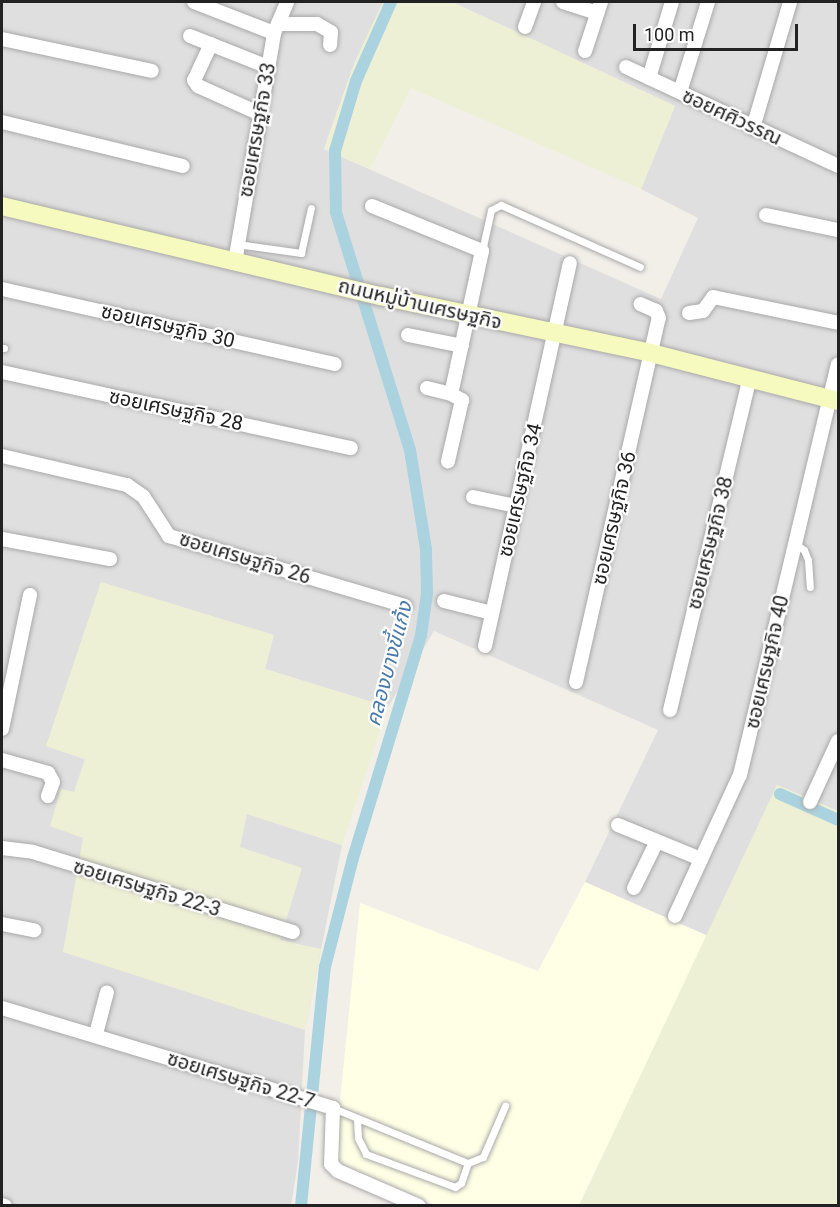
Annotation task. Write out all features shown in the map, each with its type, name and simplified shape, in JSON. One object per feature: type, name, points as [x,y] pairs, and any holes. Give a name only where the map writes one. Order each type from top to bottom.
[{"type":"street","points":[[194,2],[276,28],[317,24],[331,32],[330,45]]},
{"type":"street","name":"ซอยเศรษฐกิจ 33","points":[[236,253],[268,67],[276,28],[287,2]]},
{"type":"street","points":[[525,27],[534,2]]},
{"type":"street","points":[[563,2],[599,7],[585,51]]},
{"type":"street","points":[[649,78],[672,2]]},
{"type":"street","points":[[680,92],[708,2]]},
{"type":"street","points":[[753,128],[790,2]]},
{"type":"street","points":[[190,36],[268,67]]},
{"type":"street","points":[[2,39],[152,71]]},
{"type":"street","points":[[211,44],[194,80],[198,86],[260,114]]},
{"type":"street","name":"ซอยศศิวรรณ","points":[[626,67],[838,166]]},
{"type":"street","points":[[2,122],[183,166]]},
{"type":"street","name":"ถนนหมู่บ้านเศรษฐกิจ","points":[[2,206],[236,253],[347,288],[651,353],[834,399]]},
{"type":"street","points":[[372,206],[482,252],[451,394]]},
{"type":"street","points":[[766,215],[838,230]]},
{"type":"street","name":"ซอยเศรษฐกิจ 34","points":[[485,646],[557,334],[570,263]]},
{"type":"street","name":"ซอยเศรษฐกิจ 30","points":[[2,289],[335,364]]},
{"type":"street","points":[[689,313],[703,311],[713,297],[838,323]]},
{"type":"street","name":"ซอยเศรษฐกิจ 36","points":[[576,682],[659,318],[656,311],[640,304]]},
{"type":"street","points":[[408,335],[462,346]]},
{"type":"street","name":"ซอยเศรษฐกิจ 40","points":[[675,916],[740,775],[795,544],[834,399],[838,365]]},
{"type":"street","name":"ซอยเศรษฐกิจ 28","points":[[2,372],[351,448]]},
{"type":"street","name":"ซอยเศรษฐกิจ 38","points":[[670,710],[750,377]]},
{"type":"street","points":[[427,388],[451,394],[462,400],[448,461]]},
{"type":"street","name":"ซอยเศรษฐกิจ 26","points":[[2,456],[127,485],[142,496],[170,536],[405,606]]},
{"type":"street","points":[[473,497],[516,506]]},
{"type":"street","points":[[2,539],[110,559]]},
{"type":"street","points":[[2,729],[30,595]]},
{"type":"street","points":[[444,601],[492,613]]},
{"type":"street","points":[[810,802],[838,741]]},
{"type":"street","points":[[2,760],[48,772],[53,782],[48,796]]},
{"type":"street","points":[[618,825],[701,859]]},
{"type":"street","points":[[634,888],[657,841]]},
{"type":"street","name":"ซอยเศรษฐกิจ 22-3","points":[[2,848],[33,852],[293,932]]},
{"type":"street","points":[[2,924],[34,930]]},
{"type":"street","points":[[96,1034],[107,992]]},
{"type":"street","name":"ซอยเศรษฐกิจ 22-7","points":[[2,1008],[96,1034],[330,1107],[331,1164],[338,1171],[419,1206]]},
{"type":"lane","points":[[482,252],[491,210],[501,205],[640,267]]},
{"type":"lane","points":[[236,253],[301,253],[311,208]]},
{"type":"lane","points":[[795,544],[804,550],[808,560],[810,587]]},
{"type":"lane","points":[[330,1107],[468,1163],[483,1157],[505,1106]]},
{"type":"lane","points":[[357,1119],[358,1138],[366,1154],[455,1187],[461,1184],[468,1163]]},
{"type":"shaded area","points":[[2,2],[383,2],[354,64],[324,149],[661,299],[698,218],[641,189],[675,106],[452,2],[838,2],[838,811],[777,785],[708,936],[585,882],[658,730],[434,631],[388,707],[265,669],[273,635],[46,746],[342,845],[305,1030],[298,1162],[291,1205],[2,1206]]},
{"type":"shaded area","points":[[383,2],[452,2],[675,106],[641,189],[411,88],[370,169],[324,149],[354,64]]},
{"type":"shaded area","points":[[101,582],[274,635],[265,669],[388,707],[342,845],[247,814],[240,847],[302,868],[280,940],[321,949],[305,1030],[63,952],[83,838],[50,826],[61,789],[74,792],[85,759],[46,746]]},
{"type":"shaded area","points":[[777,785],[838,811],[838,1205],[579,1206]]},
{"type":"shaded area","points":[[585,882],[708,936],[579,1205],[435,1205],[334,1161],[360,903],[538,971]]},
{"type":"waterway","name":"คลองบางขี้แก้ง","points":[[301,1206],[325,967],[353,858],[421,635],[427,594],[426,549],[410,450],[336,212],[335,151],[356,81],[391,2]]},
{"type":"waterway","points":[[780,794],[838,820]]}]
